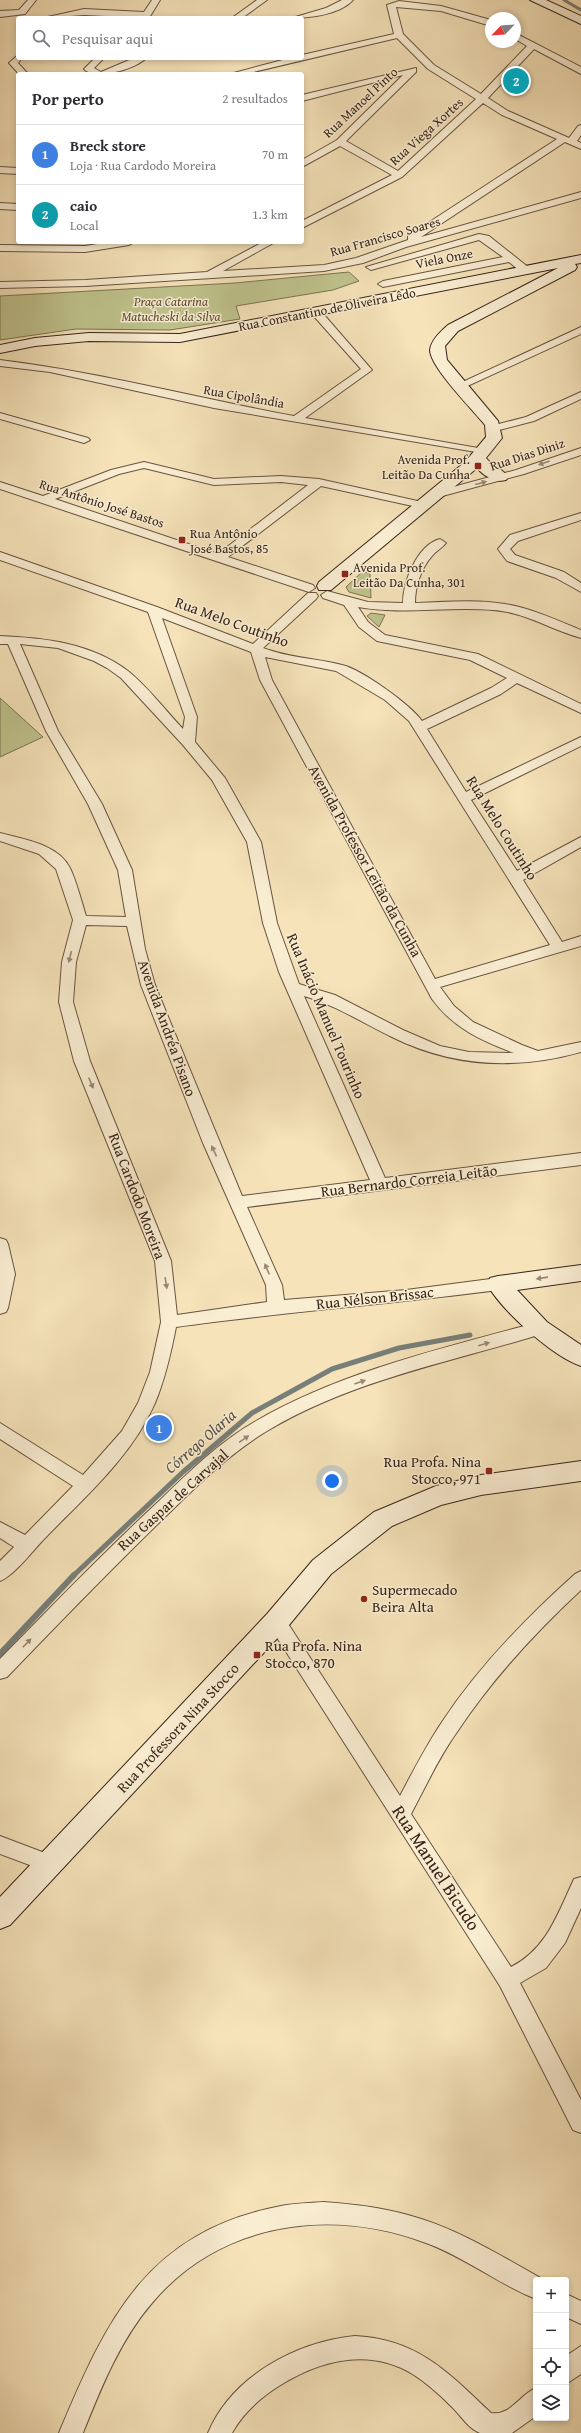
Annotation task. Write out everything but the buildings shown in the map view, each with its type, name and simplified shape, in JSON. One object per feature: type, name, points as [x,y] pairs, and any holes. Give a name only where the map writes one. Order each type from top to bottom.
[{"type":"street","points":[[0,14],[22,12],[32,0]]},
{"type":"street","points":[[147,16],[156,0]]},
{"type":"street","points":[[239,16],[263,0]]},
{"type":"street","points":[[304,16],[329,10],[349,0]]},
{"type":"street","points":[[536,0],[581,20]]},
{"type":"street","points":[[549,0],[581,8]]},
{"type":"street","points":[[485,21],[462,11],[429,4],[393,4],[399,35],[431,67],[482,99],[525,123],[581,146]]},
{"type":"street","points":[[568,13],[581,8]]},
{"type":"street","points":[[56,16],[75,12],[116,13],[138,16]]},
{"type":"street","points":[[109,16],[116,13]]},
{"type":"street","points":[[304,57],[399,35]]},
{"type":"street","points":[[521,39],[581,71]]},
{"type":"street","name":"Rua Viega Xortes","points":[[304,224],[399,175],[482,99],[533,45]]},
{"type":"street","points":[[16,60],[13,63],[22,72]]},
{"type":"street","points":[[94,72],[88,69],[98,60]]},
{"type":"street","points":[[108,72],[137,60]]},
{"type":"street","points":[[242,72],[293,60]]},
{"type":"street","points":[[304,97],[413,70],[431,67]]},
{"type":"street","name":"Rua Manoel Pinto","points":[[304,160],[340,142],[413,70]]},
{"type":"street","points":[[402,245],[434,222],[568,140],[581,128]]},
{"type":"street","points":[[340,142],[399,175]]},
{"type":"street","points":[[0,170],[16,171]]},
{"type":"street","name":"Rua Francisco Soares","points":[[0,285],[85,283],[308,270],[358,261],[402,245],[581,195]]},
{"type":"street","points":[[0,206],[16,207]]},
{"type":"street","points":[[367,268],[476,237],[485,238],[524,269]]},
{"type":"street","points":[[0,248],[85,249],[116,244]]},
{"type":"street","points":[[208,275],[266,244]]},
{"type":"street","name":"Viela Onze","points":[[383,284],[511,258]]},
{"type":"street","points":[[326,591],[422,505],[481,455],[494,438],[495,428],[481,408],[459,386],[437,356],[438,344],[445,334],[581,260]]},
{"type":"street","name":"Rua Constantino de Oliveira Lêdo","points":[[0,349],[35,342],[89,337],[180,338],[524,269],[581,260]]},
{"type":"street","points":[[358,261],[367,268],[393,295]]},
{"type":"street","points":[[296,419],[348,380],[367,370],[315,311]]},
{"type":"street","points":[[459,386],[581,330]]},
{"type":"street","name":"Rua Cipolândia","points":[[0,363],[50,369],[172,397],[296,419],[481,455]]},
{"type":"street","points":[[495,428],[530,419],[581,395]]},
{"type":"street","points":[[0,416],[84,440]]},
{"type":"street","name":"Rua Dias Diniz","points":[[435,495],[500,477],[581,451]]},
{"type":"street","points":[[481,455],[487,470],[500,477]]},
{"type":"street","points":[[45,499],[115,472],[144,465],[214,482],[282,479],[319,482],[422,505]]},
{"type":"street","points":[[221,557],[319,482]]},
{"type":"street","name":"Rua Antônio José Bastos","points":[[0,484],[221,557],[311,592]]},
{"type":"street","points":[[581,516],[514,538],[504,549],[511,558],[560,575],[581,588]]},
{"type":"street","points":[[409,607],[408,594],[416,572],[440,543]]},
{"type":"street","name":"Rua Melo Coutinho","points":[[0,556],[153,610],[284,659],[340,668],[390,697],[414,719],[559,948]]},
{"type":"street","points":[[256,648],[319,585],[326,591],[350,604],[409,607],[480,605],[513,609],[581,634]]},
{"type":"street","points":[[350,604],[363,624],[381,638],[463,654],[581,709]]},
{"type":"street","points":[[153,610],[191,717],[188,742]]},
{"type":"street","name":"Rua Inácio Manuel Tourinho","points":[[6,640],[60,645],[98,658],[111,665],[125,675],[188,742],[218,778],[254,842],[260,866],[270,923],[294,988],[380,1184]]},
{"type":"street","name":"Avenida Andréa Pisano","points":[[6,640],[52,731],[94,804],[125,870],[134,922],[148,986],[211,1143],[274,1285],[276,1307]]},
{"type":"street","name":"Avenida Professor Leitão da Cunha","points":[[256,648],[266,680],[412,946],[431,986],[448,1010],[461,1021],[499,1041],[540,1057]]},
{"type":"street","points":[[420,728],[496,691],[516,678]]},
{"type":"street","points":[[464,798],[581,741]]},
{"type":"street","points":[[0,837],[42,850],[59,860],[80,920],[134,922]]},
{"type":"street","points":[[514,879],[581,841]]},
{"type":"street","name":"Rua Cardodo Moreira","points":[[0,1573],[28,1546],[85,1485],[128,1436],[146,1404],[158,1372],[169,1322],[163,1262],[151,1227],[82,1061],[66,1002],[69,962],[80,920]]},
{"type":"street","points":[[431,986],[581,941]]},
{"type":"street","points":[[294,988],[333,1001],[436,1050],[480,1057],[540,1057],[581,1047]]},
{"type":"street","name":"Rua Bernardo Correia Leitão","points":[[238,1202],[581,1160]]},
{"type":"street","points":[[0,1244],[4,1272],[0,1308]]},
{"type":"street","name":"Rua Nélson Brissac","points":[[169,1322],[276,1307],[406,1296],[581,1273]]},
{"type":"street","points":[[498,1284],[539,1328],[581,1357]]},
{"type":"street","name":"Rua Gaspar de Carvajal","points":[[0,1671],[108,1560],[188,1483],[219,1456],[260,1427],[316,1398],[364,1381],[539,1328]]},
{"type":"street","points":[[0,1430],[85,1485]]},
{"type":"street","name":"Rua Professora Nina Stocco","points":[[0,1916],[51,1864],[276,1622],[322,1567],[384,1519],[436,1496],[481,1485],[581,1471]]},
{"type":"street","points":[[0,1529],[28,1546]]},
{"type":"street","points":[[401,1813],[449,1727],[486,1676],[518,1638],[581,1579]]},
{"type":"street","name":"Rua Manuel Bicudo","points":[[276,1622],[507,1978],[581,2122]]},
{"type":"street","points":[[0,1845],[51,1864]]},
{"type":"street","points":[[507,1978],[528,1969],[540,1961],[551,1948],[581,1886]]},
{"type":"street","points":[[71,2433],[93,2380],[118,2331],[149,2289],[177,2262],[220,2234],[262,2220],[309,2212],[358,2215],[409,2226],[455,2244],[533,2286]]},
{"type":"street","points":[[569,2307],[581,2313]]},
{"type":"street","points":[[220,2433],[234,2409],[261,2384],[310,2355],[343,2347],[381,2348],[411,2360],[434,2374],[484,2423],[493,2426],[504,2426],[513,2422],[533,2403]]},
{"type":"street","points":[[569,2369],[581,2358]]},
{"type":"green space","name":"Praça Catarina Matucheski da Silva","points":[[349,272],[359,281],[333,290],[236,306],[240,319],[170,330],[76,329],[0,340],[0,296],[235,283]]},
{"type":"green space","points":[[363,571],[370,574],[371,598],[349,592],[346,587]]},
{"type":"green space","points":[[371,613],[385,615],[379,627],[367,616]]},
{"type":"green space","points":[[0,698],[43,737],[0,757]]},
{"type":"waterway","points":[[564,0],[581,10]]},
{"type":"waterway","name":"Córrego Olaria","points":[[74,1575],[183,1472],[252,1413],[332,1369],[399,1348],[470,1335]]},
{"type":"waterway","name":"Córrego Olaria","points":[[0,1654],[74,1575]]},
{"type":"place","name":"caio","points":[[516,81]]},
{"type":"place","name":"Avenida Prof. Leitão Da Cunha","points":[[478,466]]},
{"type":"place","name":"Rua Antônio José Bastos, 85","points":[[182,540]]},
{"type":"place","name":"Avenida Prof. Leitão Da Cunha, 301","points":[[345,574]]},
{"type":"place","name":"Breck store","points":[[159,1428]]},
{"type":"place","name":"Rua Profa. Nina Stocco, 971","points":[[489,1471]]},
{"type":"place","name":"Supermecado Beira Alta","points":[[364,1599]]},
{"type":"place","name":"Rua Profa. Nina Stocco, 870","points":[[257,1655]]}]
